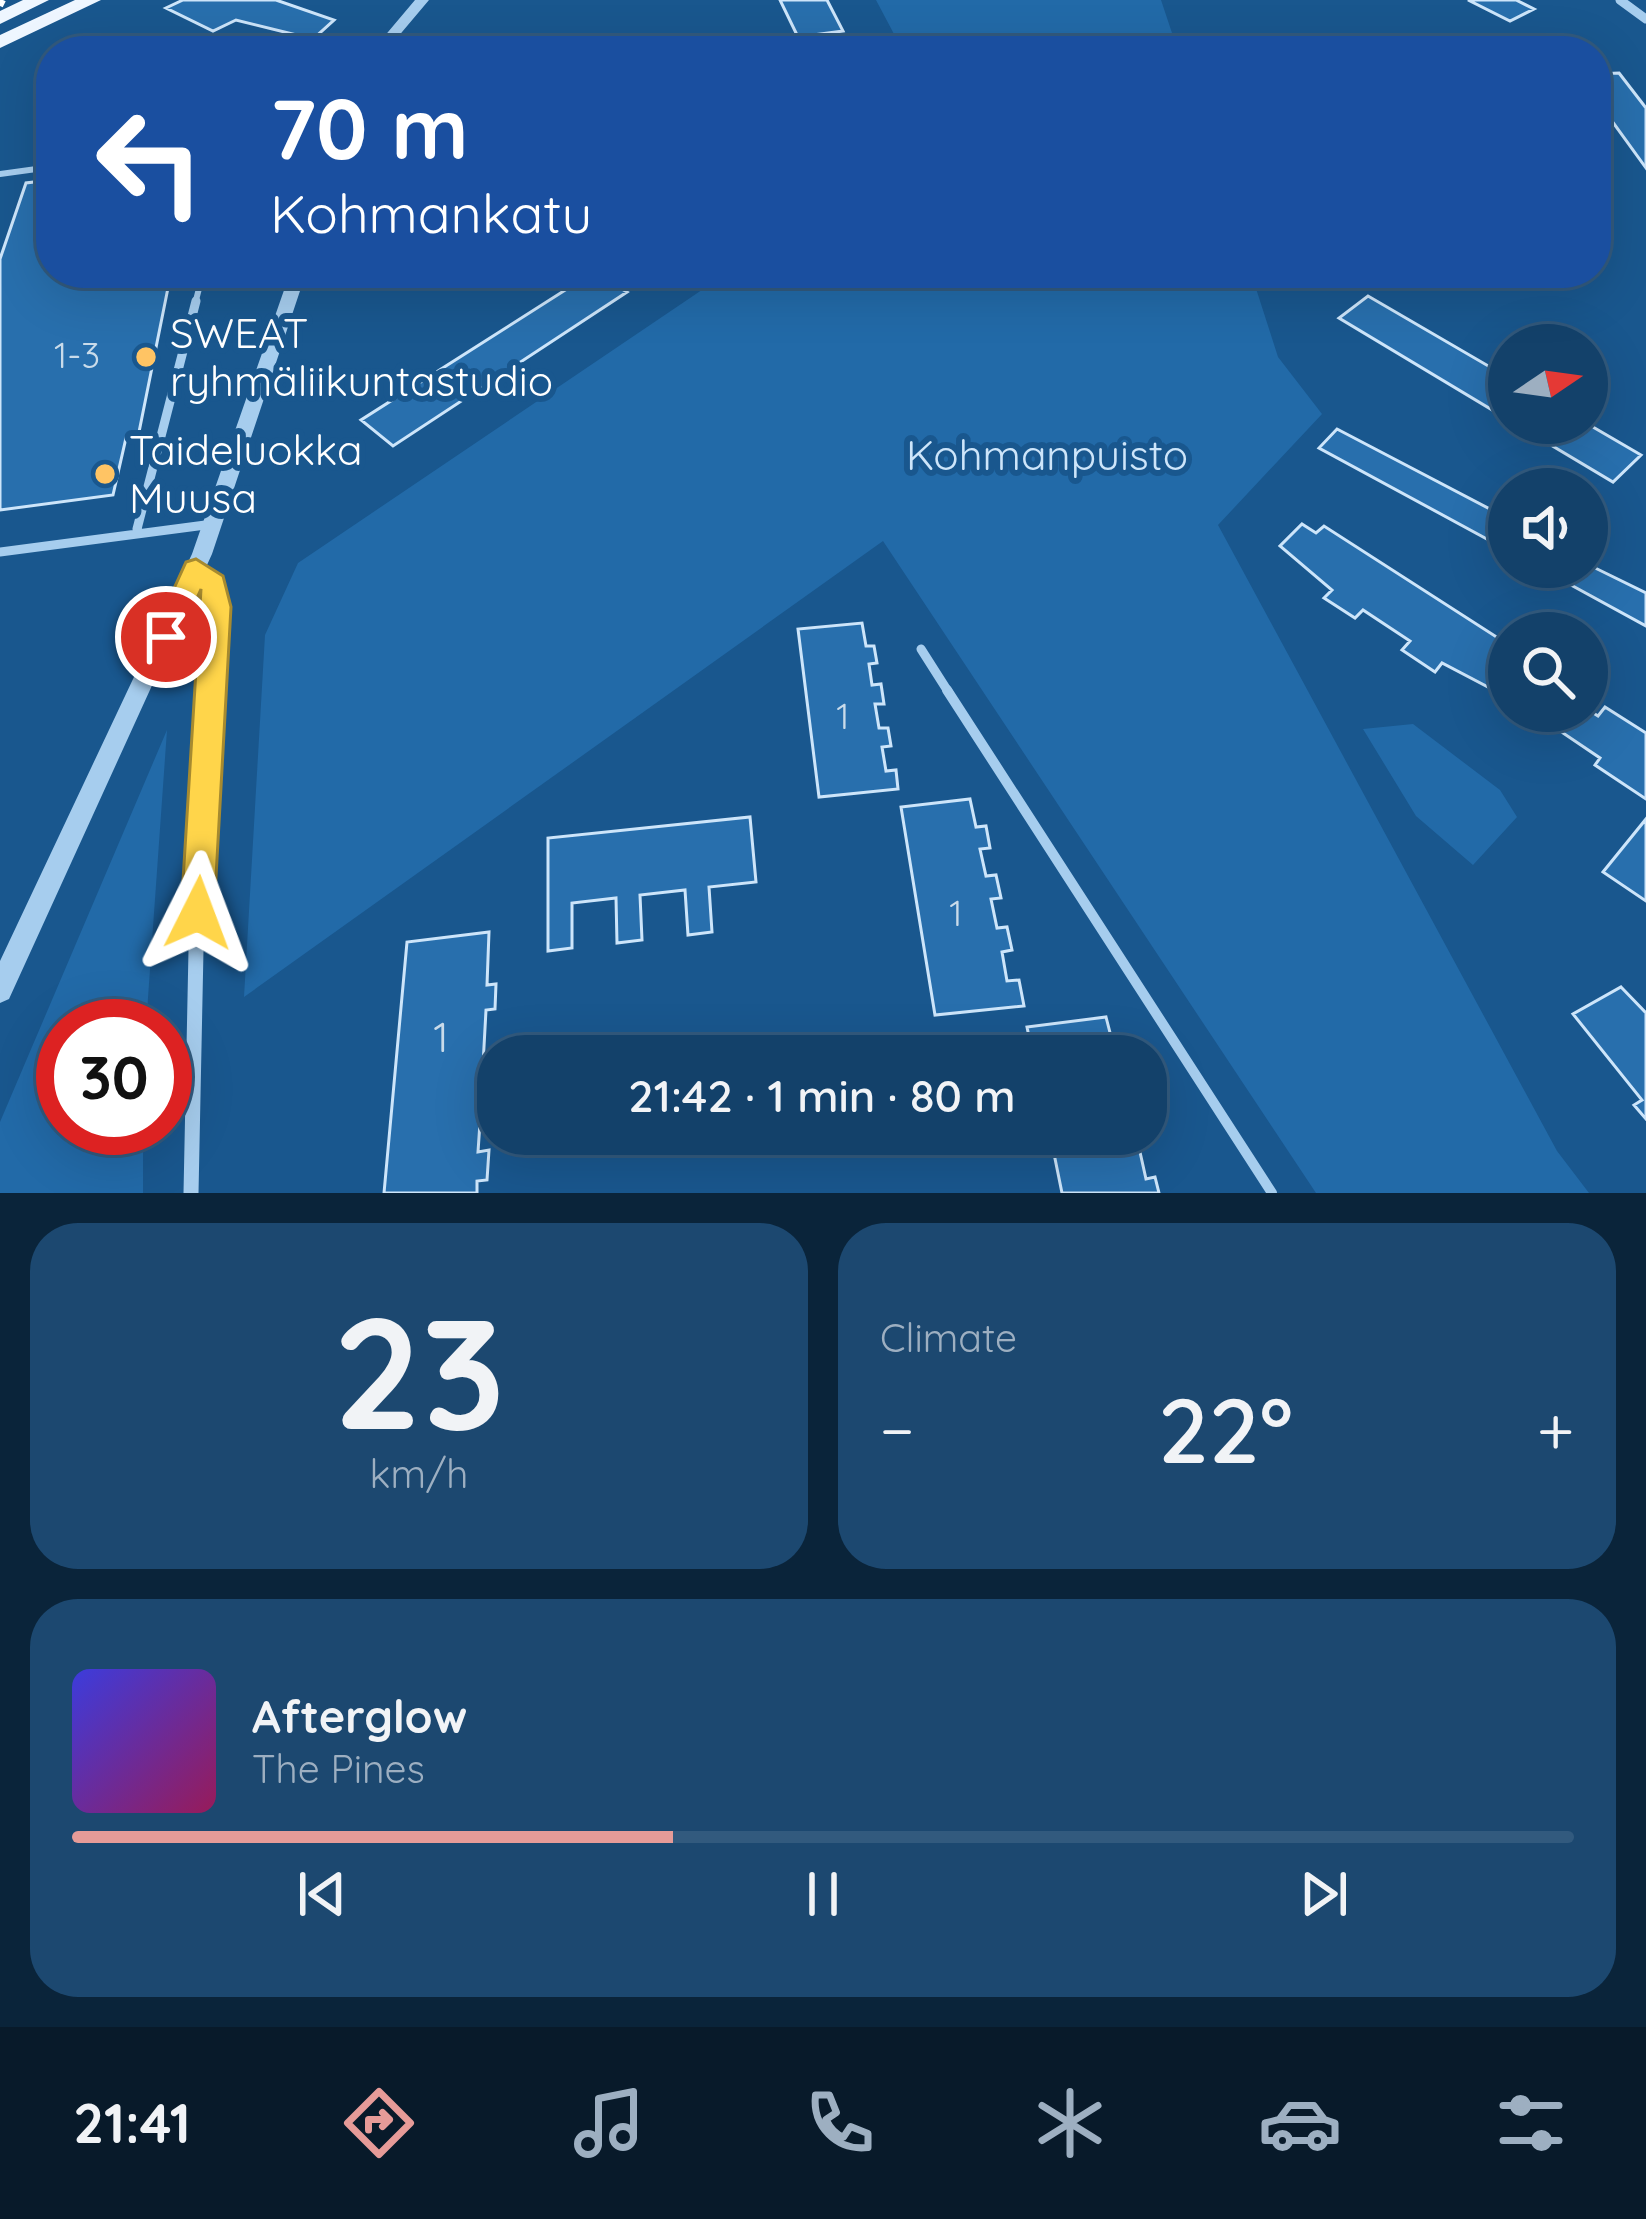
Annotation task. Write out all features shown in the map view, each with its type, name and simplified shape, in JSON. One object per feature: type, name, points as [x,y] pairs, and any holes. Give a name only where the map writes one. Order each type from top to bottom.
[{"type":"main road","points":[[0,18],[39,0]]},
{"type":"main road","points":[[0,42],[91,0]]},
{"type":"street","points":[[392,36],[422,0]]},
{"type":"street","points":[[1620,0],[1646,19]]},
{"type":"street","points":[[0,990],[196,570],[293,288]]},
{"type":"street","points":[[191,1193],[196,950],[218,607],[214,584],[196,570]]},
{"type":"lane","points":[[0,174],[36,169]]},
{"type":"lane","points":[[137,529],[199,288]]},
{"type":"lane","points":[[0,552],[34,552],[166,523],[214,524]]},
{"type":"lane","points":[[921,650],[1273,1193]]},
{"type":"green space","points":[[876,0],[1161,0],[1173,36],[895,36]]},
{"type":"green space","name":"Kohmanpuisto","points":[[705,288],[1256,288],[1278,357],[1322,414],[1218,525],[1557,1151],[1589,1193],[1316,1193],[883,541],[244,997],[265,635],[298,563]]},
{"type":"green space","points":[[1413,724],[1500,790],[1517,817],[1473,865],[1416,816],[1363,729]]},
{"type":"green space","points":[[167,730],[148,999],[52,999]]},
{"type":"green space","points":[[36,1037],[36,1155],[143,1155],[143,1193],[0,1193],[0,1122]]},
{"type":"building","points":[[183,0],[276,0],[334,20],[316,36],[236,20],[213,31],[166,8]]},
{"type":"building","points":[[780,0],[827,0],[843,31],[798,36]]},
{"type":"building","points":[[1468,0],[1516,0],[1534,9],[1510,21]]},
{"type":"building","points":[[1611,73],[1619,73],[1646,108],[1646,168],[1611,120]]},
{"type":"building","points":[[36,182],[36,288],[168,288],[138,437],[126,438],[113,495],[0,510],[0,259],[26,183]]},
{"type":"building","points":[[568,288],[627,292],[393,446],[361,420]]},
{"type":"building","points":[[1368,296],[1488,366],[1488,407],[1339,318]]},
{"type":"building","points":[[1337,429],[1488,508],[1488,540],[1319,448]]},
{"type":"building","points":[[1608,436],[1641,455],[1613,482],[1608,479],[1608,468],[1590,468],[1549,444],[1608,444]]},
{"type":"building","points":[[1302,524],[1316,533],[1324,526],[1488,631],[1488,687],[1442,663],[1435,672],[1402,650],[1410,641],[1363,610],[1355,618],[1324,598],[1332,590],[1280,546]]},
{"type":"building","points":[[1608,574],[1646,593],[1646,626],[1576,588],[1608,588]]},
{"type":"building","points":[[862,623],[866,646],[874,646],[877,663],[869,664],[872,685],[881,684],[884,704],[875,704],[879,728],[888,728],[891,746],[882,747],[886,771],[896,770],[898,789],[819,797],[798,629]]},
{"type":"building","points":[[1608,709],[1646,733],[1646,799],[1595,765],[1600,758],[1561,732],[1608,732]]},
{"type":"building","points":[[970,799],[976,827],[986,826],[990,848],[980,849],[986,876],[996,875],[1001,898],[991,899],[997,928],[1007,927],[1012,950],[1002,952],[1007,981],[1019,980],[1024,1006],[935,1015],[901,807]]},
{"type":"building","points":[[750,817],[756,882],[709,887],[712,932],[688,935],[685,890],[640,895],[642,940],[617,943],[616,898],[572,903],[572,948],[548,951],[548,838]]},
{"type":"building","points":[[1646,819],[1646,901],[1603,872]]},
{"type":"building","points":[[489,932],[487,985],[496,984],[495,1009],[486,1010],[485,1035],[477,1035],[477,1155],[489,1155],[487,1180],[477,1181],[477,1193],[384,1193],[407,942]]},
{"type":"building","points":[[1621,987],[1646,1013],[1646,1119],[1634,1105],[1642,1100],[1573,1014]]},
{"type":"building","points":[[1106,1017],[1111,1035],[1029,1035],[1027,1027]]},
{"type":"building","points":[[1054,1155],[1141,1155],[1146,1179],[1155,1177],[1159,1193],[1062,1193]]},
{"type":"railway","points":[[0,6],[3,0]]},
{"type":"place","name":"SWEAT ryhmäliikuntastudio","points":[[146,357]]},
{"type":"place","name":"Taideluokka Muusa","points":[[105,474]]},
{"type":"route","points":[[166,637],[196,570],[214,584],[218,607],[198,913]]}]
